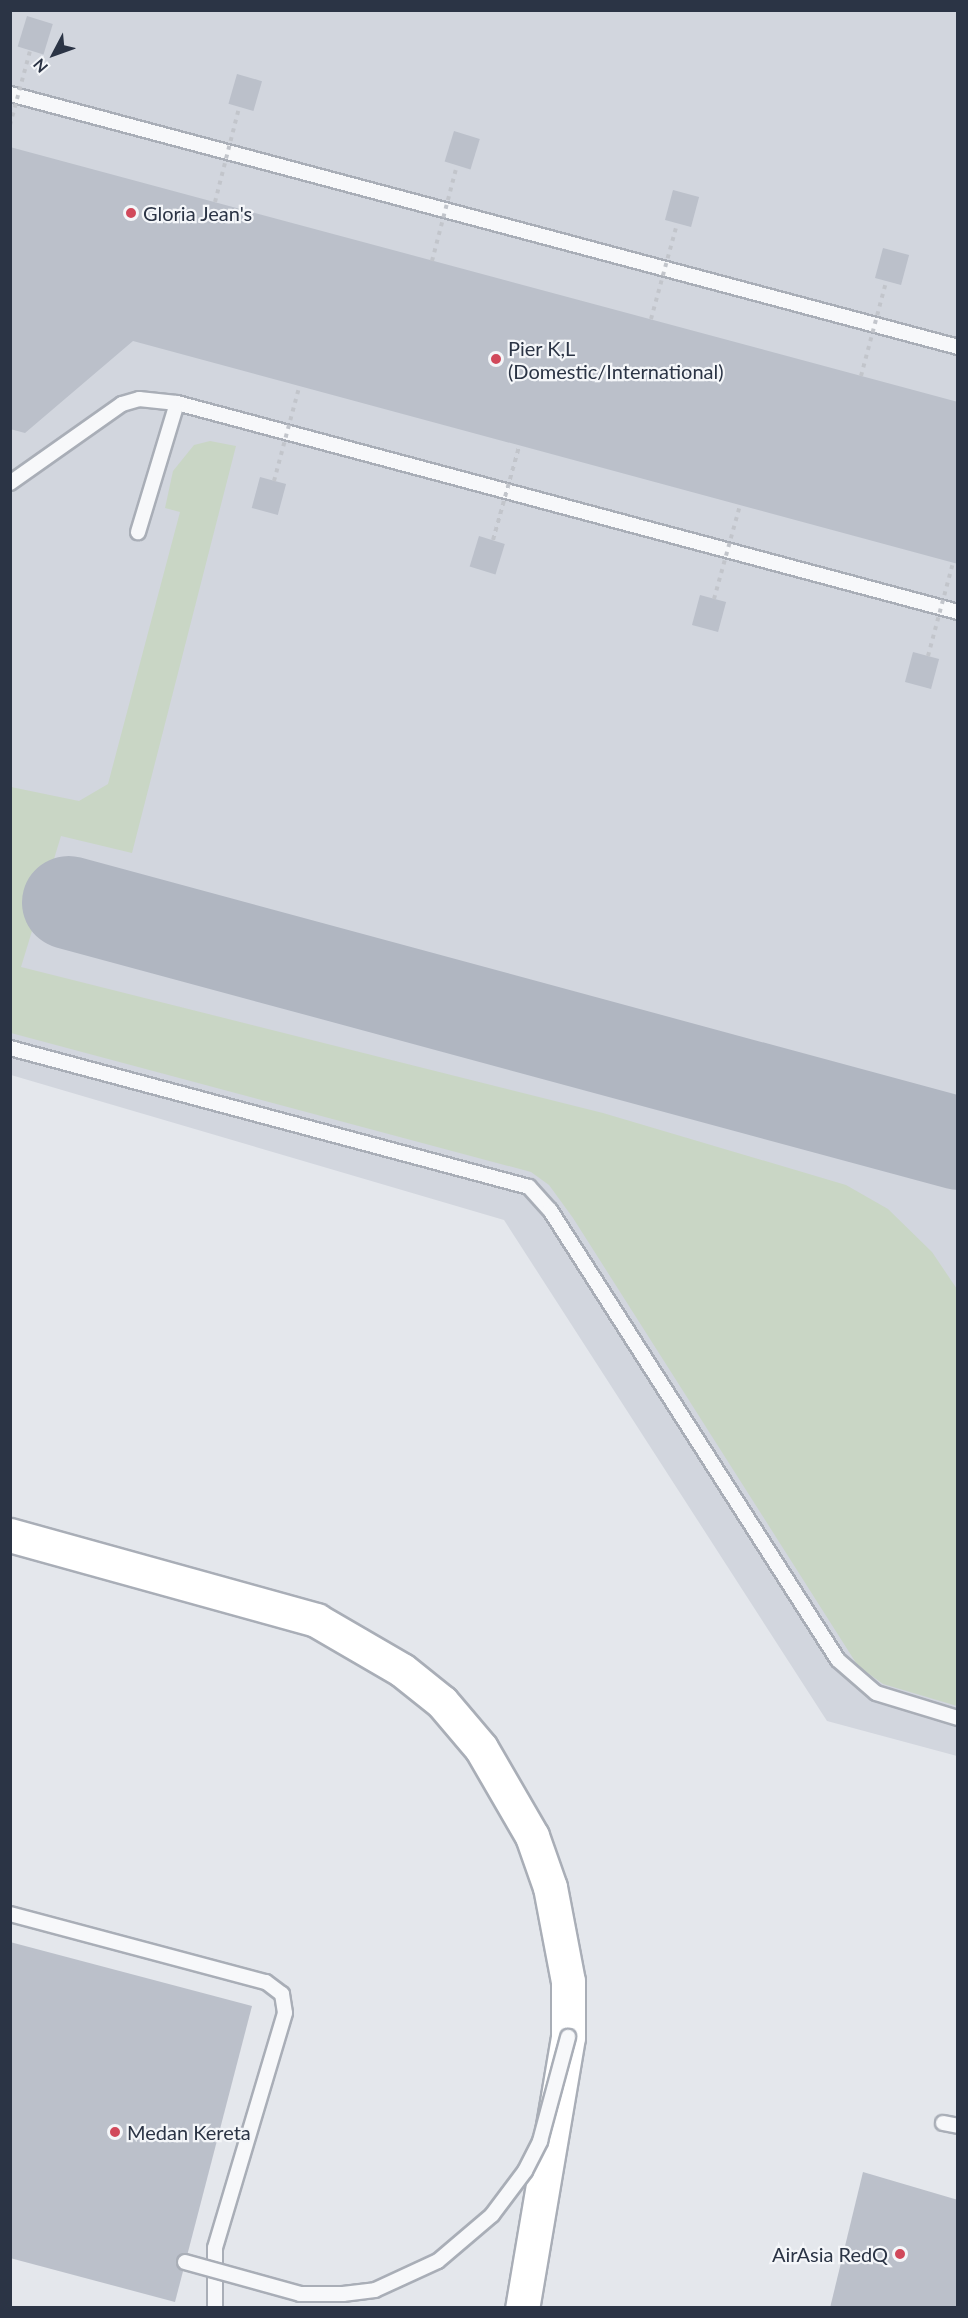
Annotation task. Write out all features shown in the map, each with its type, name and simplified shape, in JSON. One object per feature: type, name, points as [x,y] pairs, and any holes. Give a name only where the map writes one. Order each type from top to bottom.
[{"type":"main road","points":[[14,1535],[316,1620],[362,1642],[442,1702],[481,1748],[532,1836],[562,1940],[568,2037],[522,2307]]},
{"type":"lane","points":[[10,94],[957,347]]},
{"type":"lane","points":[[10,483],[122,404],[139,399],[177,403],[957,612]]},
{"type":"lane","points":[[138,532],[177,403]]},
{"type":"lane","points":[[10,1048],[529,1187],[550,1210],[838,1660],[876,1694],[957,1719]]},
{"type":"lane","points":[[10,1914],[266,1982],[282,1995],[285,2013],[215,2248],[215,2307]]},
{"type":"lane","points":[[185,2262],[300,2294],[343,2294],[375,2290],[438,2261],[492,2215],[525,2171],[540,2141],[568,2037]]},
{"type":"lane","points":[[943,2123],[957,2127]]},
{"type":"path","points":[[10,125],[30,51]]},
{"type":"path","points":[[215,202],[239,108]]},
{"type":"path","points":[[432,261],[457,165]]},
{"type":"path","points":[[651,319],[677,224]]},
{"type":"path","points":[[861,376],[886,282]]},
{"type":"path","points":[[274,481],[299,388]]},
{"type":"path","points":[[493,540],[519,447]]},
{"type":"path","points":[[714,599],[740,505]]},
{"type":"path","points":[[928,656],[953,563]]},
{"type":"shaded area","points":[[10,11],[957,11],[957,1756],[827,1721],[504,1220],[11,1075]]},
{"type":"green space","points":[[210,441],[236,446],[132,853],[61,836],[21,967],[603,1113],[846,1185],[888,1209],[932,1252],[957,1289],[957,1706],[883,1684],[858,1666],[573,1218],[549,1185],[531,1172],[11,1033],[11,787],[79,801],[108,784],[180,512],[165,508],[173,471],[194,445]]},
{"type":"building","points":[[27,16],[53,24],[43,54],[18,47]]},
{"type":"building","points":[[237,74],[262,81],[253,111],[228,104]]},
{"type":"building","points":[[454,131],[480,139],[470,169],[445,162]]},
{"type":"building","name":"Pier K,L (Domestic/International)","points":[[10,147],[958,402],[958,564],[133,341],[25,433],[10,429]]},
{"type":"building","points":[[673,190],[699,197],[691,227],[665,220]]},
{"type":"building","points":[[883,248],[909,255],[901,285],[875,278]]},
{"type":"building","points":[[260,477],[286,484],[278,515],[252,508]]},
{"type":"building","points":[[479,536],[505,544],[495,574],[470,567]]},
{"type":"building","points":[[700,595],[726,602],[718,632],[692,625]]},
{"type":"building","points":[[913,652],[939,659],[931,689],[905,682]]},
{"type":"building","name":"Medan Kereta","points":[[10,1942],[252,2006],[175,2302],[10,2258]]},
{"type":"building","name":"AirAsia RedQ","points":[[863,2172],[958,2200],[958,2308],[830,2308]]},
{"type":"taxiway","points":[[68,902],[958,1143]]},
{"type":"place","name":"Gloria Jean's","points":[[131,213]]},
{"type":"place","name":"Pier K,L (Domestic/International)","points":[[496,359]]},
{"type":"place","name":"Medan Kereta","points":[[115,2132]]},
{"type":"place","name":"AirAsia RedQ","points":[[900,2254]]}]
